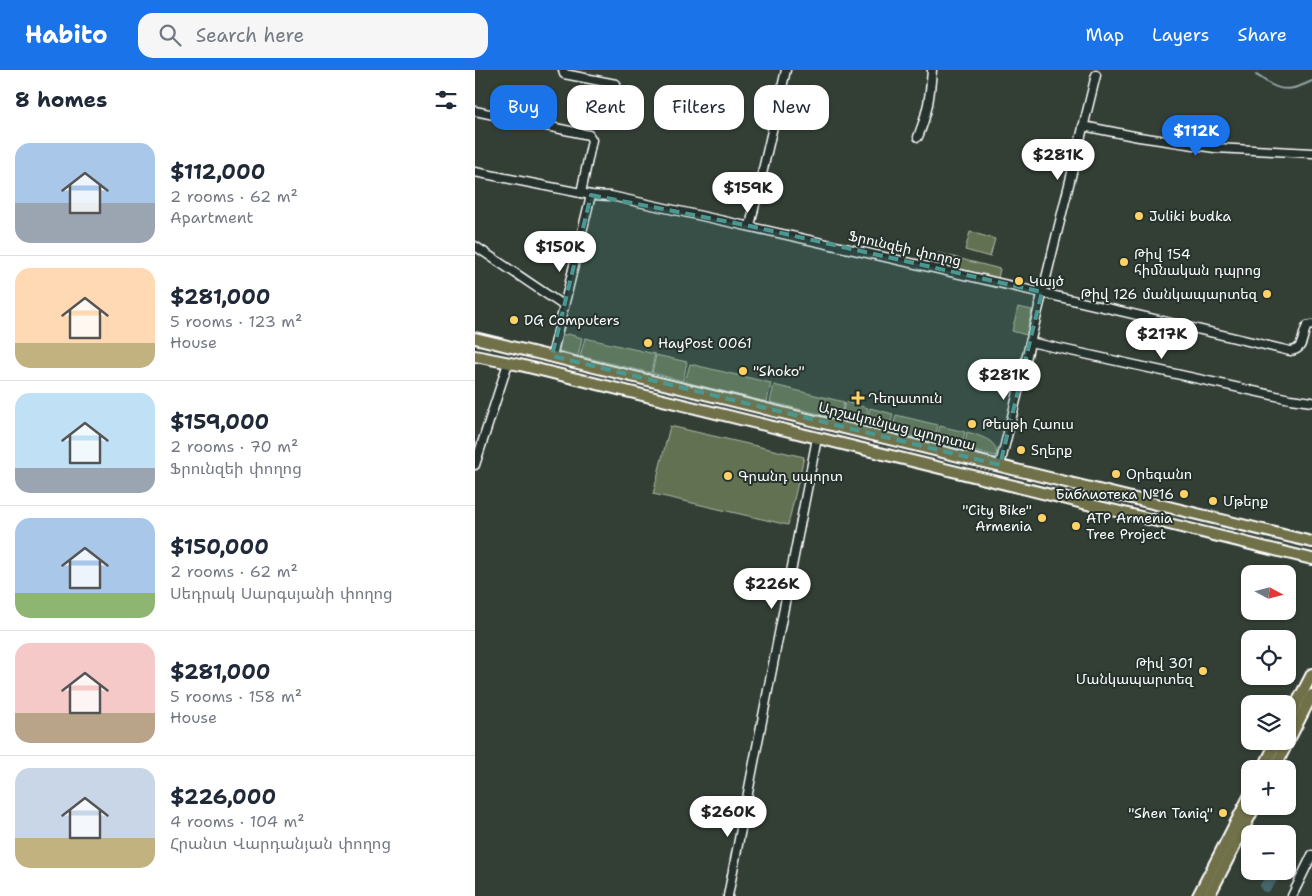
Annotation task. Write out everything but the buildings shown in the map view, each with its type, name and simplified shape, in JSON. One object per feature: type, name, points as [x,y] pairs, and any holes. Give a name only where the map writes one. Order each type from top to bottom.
[{"type":"main road","name":"Արշակունյաց պողոտա","points":[[475,338],[1312,542]]},
{"type":"main road","points":[[508,362],[513,346]]},
{"type":"main road","points":[[475,356],[508,362],[1312,559]]},
{"type":"main road","points":[[817,438],[821,421]]},
{"type":"main road","points":[[1142,518],[1152,511],[1144,501]]},
{"type":"main road","points":[[1165,523],[1163,513],[1171,507]]},
{"type":"main road","points":[[1296,705],[1312,674]]},
{"type":"main road","points":[[1280,760],[1312,696]]},
{"type":"main road","points":[[1198,896],[1241,812]]},
{"type":"main road","points":[[1209,896],[1250,815]]},
{"type":"street","points":[[563,70],[564,74],[617,84]]},
{"type":"street","points":[[750,226],[786,70]]},
{"type":"street","points":[[918,137],[929,103],[932,70]]},
{"type":"street","points":[[1000,465],[1096,75]]},
{"type":"street","points":[[475,111],[589,135],[592,140],[581,193]]},
{"type":"street","points":[[1083,126],[1139,137],[1215,148],[1312,153]]},
{"type":"street","name":"Ֆրունզեի փողոց","points":[[475,172],[591,195],[611,196],[750,226],[1042,292],[1290,351],[1295,351],[1300,346],[1307,326],[1312,325]]},
{"type":"street","points":[[552,356],[591,195]]},
{"type":"street","points":[[475,246],[564,306]]},
{"type":"street","points":[[1030,342],[1289,399],[1312,402]]},
{"type":"street","points":[[475,465],[508,362]]},
{"type":"street","points":[[728,896],[817,438]]},
{"type":"street","points":[[1292,896],[1312,855]]},
{"type":"highlighted area","points":[[591,195],[750,226],[1042,292],[1000,465],[552,356]]},
{"type":"green space","points":[[970,232],[995,239],[990,257],[965,250]]},
{"type":"green space","points":[[938,253],[1000,269],[998,278],[935,263]]},
{"type":"green space","points":[[1018,307],[1032,310],[1026,335],[1012,331]]},
{"type":"green space","points":[[568,334],[582,338],[578,356],[559,351],[562,336]]},
{"type":"green space","points":[[585,338],[655,354],[651,373],[580,356]]},
{"type":"green space","points":[[656,355],[687,362],[683,381],[652,373]]},
{"type":"green space","points":[[690,364],[771,383],[767,402],[685,382]]},
{"type":"green space","points":[[774,385],[844,402],[840,419],[770,402]]},
{"type":"green space","points":[[845,402],[868,408],[864,424],[841,419]]},
{"type":"green space","points":[[870,408],[893,414],[889,431],[866,425]]},
{"type":"green space","points":[[896,415],[938,425],[934,442],[892,431]]},
{"type":"green space","name":"Գրանդ սպորտ","points":[[670,426],[804,457],[788,525],[653,494]]},
{"type":"green space","points":[[940,426],[965,432],[961,448],[936,442]]},
{"type":"green space","points":[[967,432],[983,437],[992,443],[995,446],[996,456],[964,449]]},
{"type":"waterway","points":[[1256,75],[1275,87],[1286,89],[1312,81]]},
{"type":"waterway","points":[[1266,886],[1270,880]]},
{"type":"place","name":"Juliki budka","points":[[1139,216]]},
{"type":"place","name":"Թիվ 154 հիմնական դպրոց","points":[[1124,262]]},
{"type":"place","name":"Կայծ","points":[[1019,281]]},
{"type":"place","name":"Թիվ 126 մանկապարտեզ","points":[[1267,294]]},
{"type":"place","name":"DG Computers","points":[[514,320]]},
{"type":"place","name":"HayPost 0061","points":[[648,343]]},
{"type":"place","name":"\"Shoko\"","points":[[743,371]]},
{"type":"place","name":"Դեղատուն","points":[[858,398]]},
{"type":"place","name":"Թեսթի Հաուս","points":[[972,424]]},
{"type":"place","name":"Տղերք","points":[[1021,450]]},
{"type":"place","name":"Օրեգանո","points":[[1116,474]]},
{"type":"place","name":"Գրանդ սպորտ","points":[[728,476]]},
{"type":"place","name":"Библиотека №16","points":[[1184,494]]},
{"type":"place","name":"Մթերք","points":[[1213,501]]},
{"type":"place","name":"\"City Bike\" Armenia","points":[[1042,518]]},
{"type":"place","name":"ATP Armenia Tree Project","points":[[1076,526]]},
{"type":"place","name":"Թիվ 301 Մանկապարտեզ","points":[[1203,671]]},
{"type":"place","name":"\"Shen Taniq\"","points":[[1223,813]]}]
